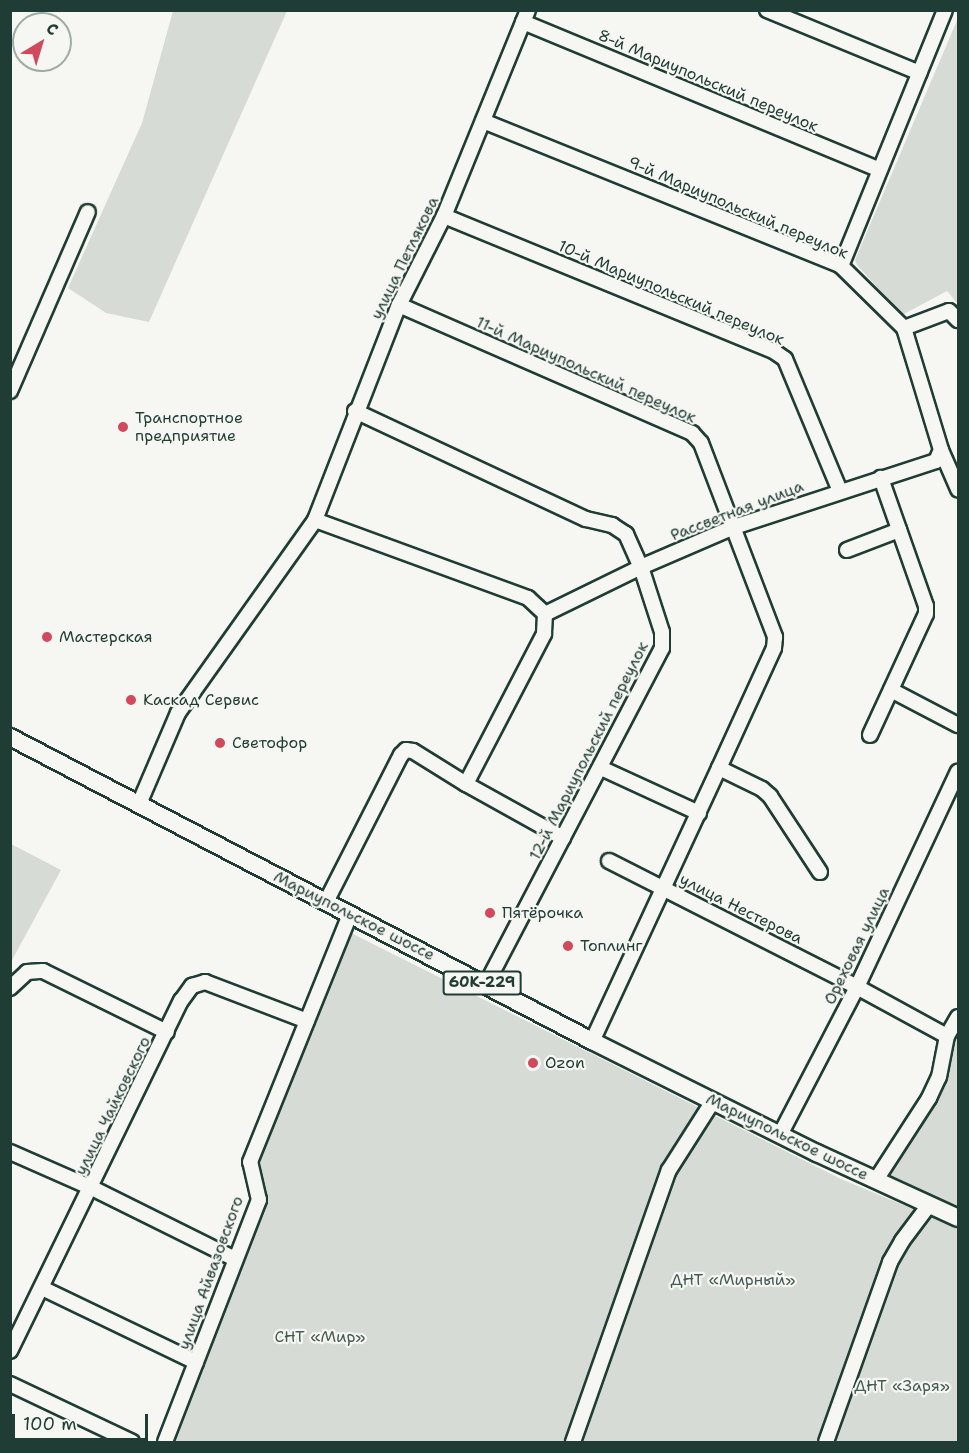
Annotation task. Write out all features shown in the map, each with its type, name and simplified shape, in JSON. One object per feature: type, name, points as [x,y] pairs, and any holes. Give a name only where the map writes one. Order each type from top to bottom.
[{"type":"main road","name":"Мариупольское шоссе","points":[[10,737],[592,1041],[958,1218]]},
{"type":"street","points":[[767,10],[920,73]]},
{"type":"street","points":[[841,266],[945,10]]},
{"type":"street","name":"улица Петлякова","points":[[139,804],[178,713],[315,520],[355,411],[399,305],[444,216],[525,16]]},
{"type":"street","name":"8-й Мариупольский переулок","points":[[525,16],[880,170]]},
{"type":"street","name":"9-й Мариупольский переулок","points":[[483,121],[841,266],[904,328],[941,450],[958,489]]},
{"type":"street","points":[[10,391],[88,212]]},
{"type":"street","name":"10-й Мариупольский переулок","points":[[444,216],[775,352],[785,359],[840,491]]},
{"type":"street","name":"11-й Мариупольский переулок","points":[[399,305],[692,433],[701,442],[775,637],[774,648],[592,1041]]},
{"type":"street","points":[[904,328],[950,311],[958,320]]},
{"type":"street","name":"12-й Мариупольский переулок","points":[[355,411],[586,519],[612,525],[626,534],[641,567],[662,632],[662,648],[486,985]]},
{"type":"street","name":"Рассветная улица","points":[[545,614],[641,567],[734,527],[936,461],[941,450]]},
{"type":"street","points":[[870,735],[926,614],[926,606],[881,478]]},
{"type":"street","points":[[315,520],[528,598],[545,614],[544,634],[466,784]]},
{"type":"street","points":[[847,550],[899,530]]},
{"type":"street","points":[[891,690],[958,725]]},
{"type":"street","points":[[326,902],[401,755],[406,750],[413,751],[466,784],[563,838]]},
{"type":"street","points":[[601,768],[699,813]]},
{"type":"street","points":[[719,768],[762,789],[770,796],[820,872]]},
{"type":"street","name":"Ореховая улица","points":[[781,1134],[857,987],[958,771]]},
{"type":"street","name":"улица Нестерова","points":[[609,861],[857,987],[947,1036]]},
{"type":"street","name":"улица Айвазовского","points":[[165,1443],[259,1200],[250,1162],[350,914]]},
{"type":"street","points":[[11,987],[27,972],[43,971],[167,1032]]},
{"type":"street","name":"улица Чайковского","points":[[10,1351],[92,1188],[181,1001],[192,987],[205,982],[307,1021]]},
{"type":"street","points":[[876,1180],[939,1077],[947,1036],[958,1017]]},
{"type":"street","points":[[573,1443],[669,1170],[713,1101]]},
{"type":"street","points":[[10,1152],[92,1188],[235,1259]]},
{"type":"street","points":[[826,1443],[890,1262],[929,1205]]},
{"type":"street","points":[[42,1288],[196,1362]]},
{"type":"street","points":[[10,1384],[132,1443]]},
{"type":"green space","points":[[173,11],[287,11],[149,322],[106,313],[68,288],[142,123]]},
{"type":"green space","points":[[958,18],[958,304],[947,291],[902,315],[855,260]]},
{"type":"green space","points":[[11,844],[61,870],[11,962]]},
{"type":"green space","name":"ДНТ «Мирный»","points":[[347,931],[841,1179],[958,1228],[958,1442],[168,1442],[260,1199],[251,1163]]},
{"type":"green space","points":[[958,1021],[958,1208],[880,1174],[929,1098]]},
{"type":"place","name":"Транспортное предприятие","points":[[123,427]]},
{"type":"place","name":"Мастерская","points":[[47,637]]},
{"type":"place","name":"Каскад Сервис","points":[[131,700]]},
{"type":"place","name":"Светофор","points":[[220,743]]},
{"type":"place","name":"Пятёрочка","points":[[490,913]]},
{"type":"place","name":"Топлинг","points":[[568,946]]},
{"type":"place","name":"Ozon","points":[[533,1063]]},
{"type":"park label","name":"СНТ «Мир»","points":[[320,1337]]},
{"type":"park label","name":"ДНТ «Заря»","points":[[902,1386]]}]
